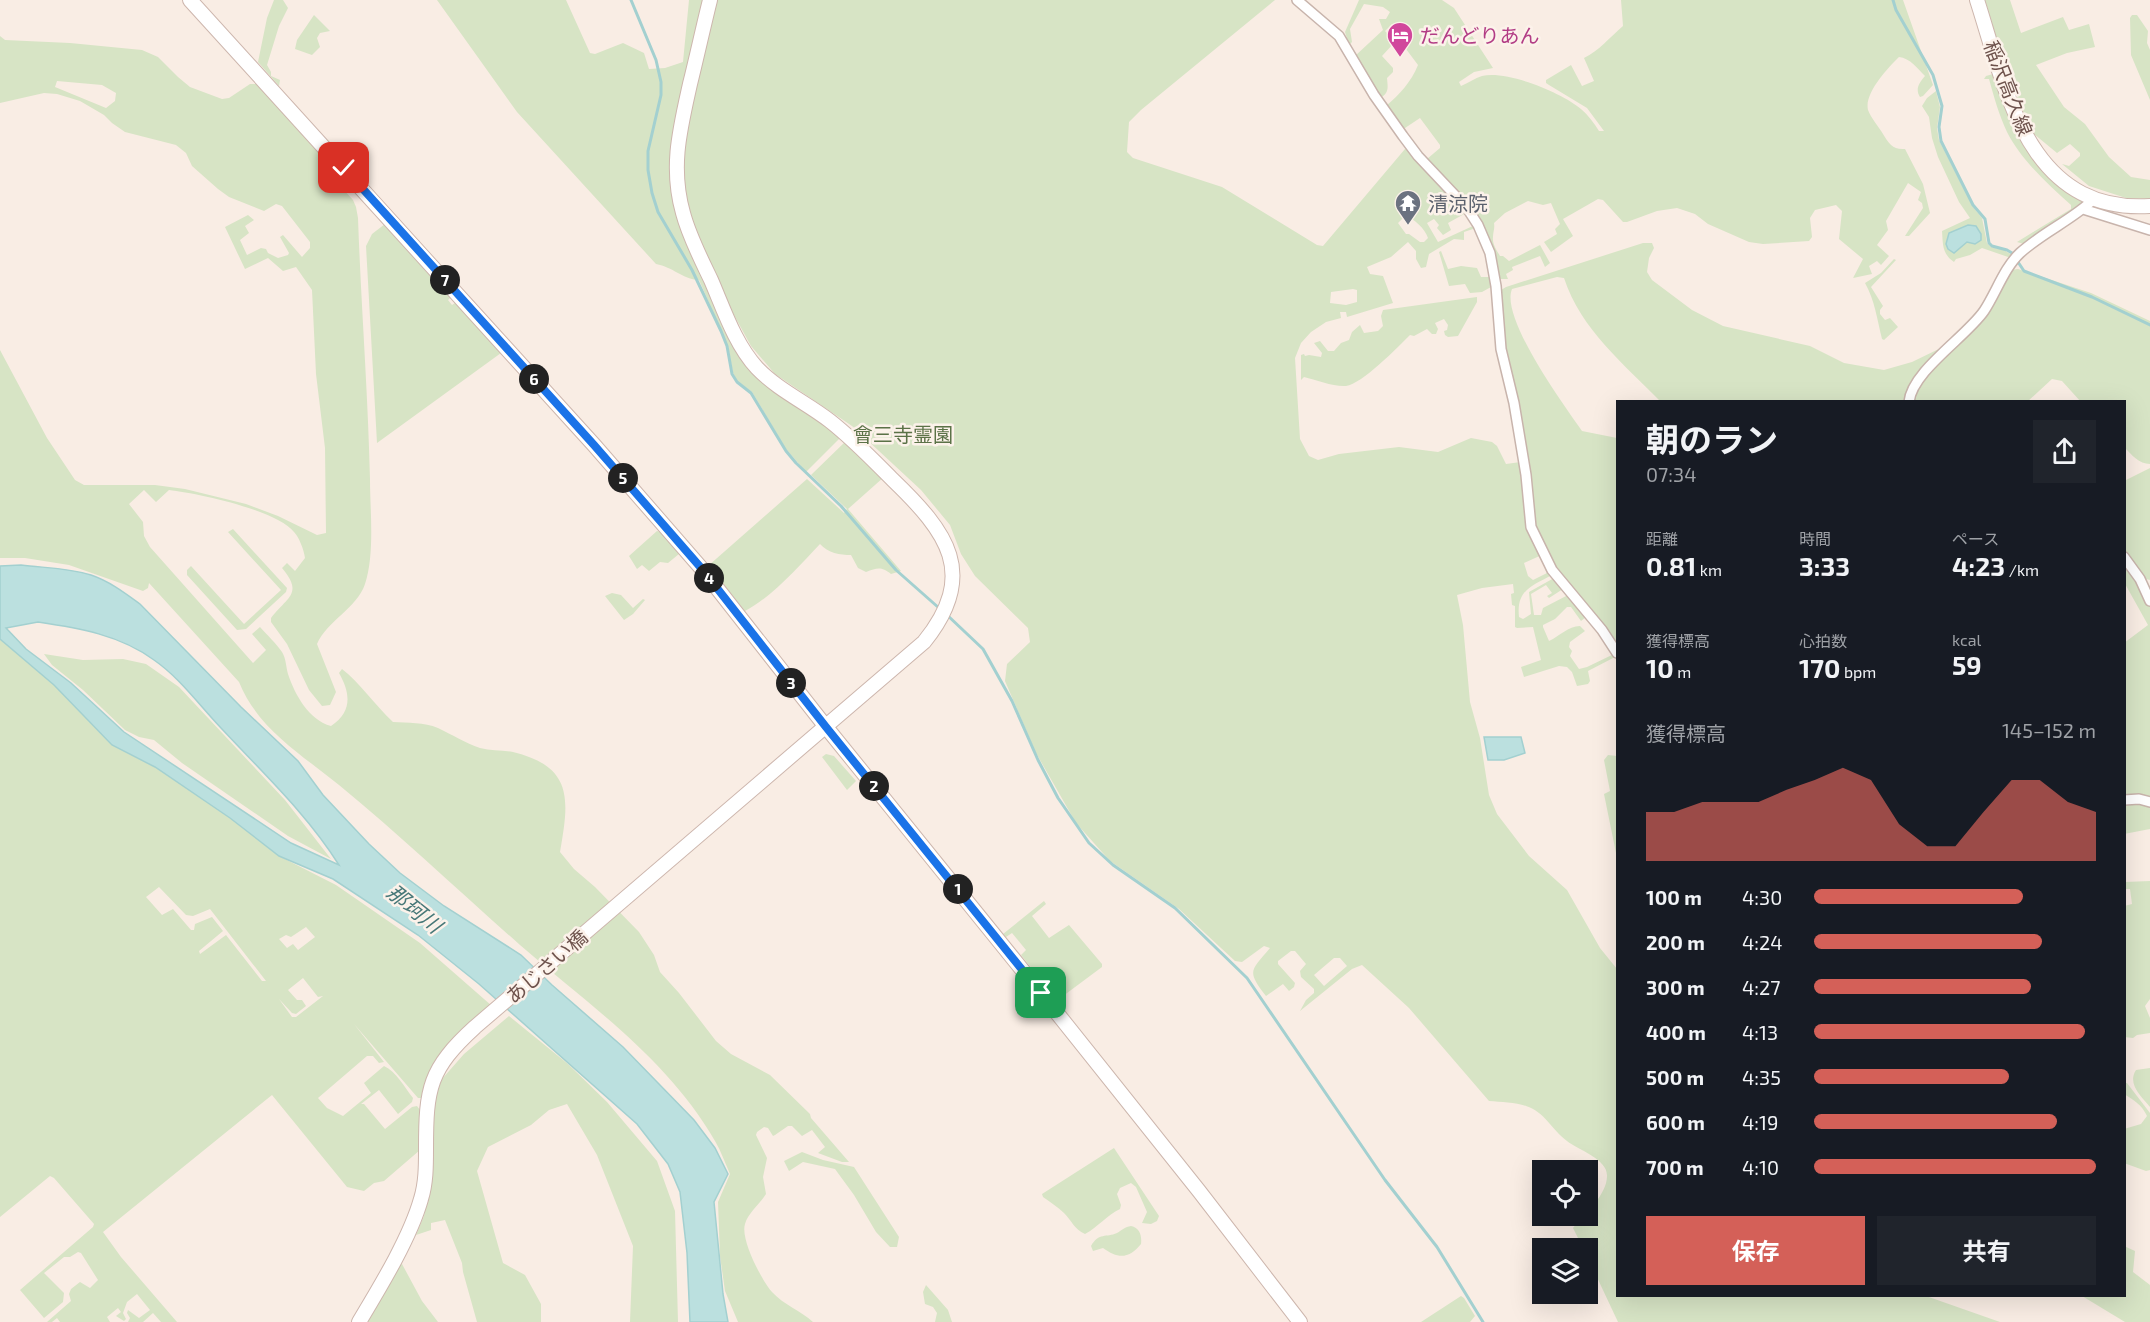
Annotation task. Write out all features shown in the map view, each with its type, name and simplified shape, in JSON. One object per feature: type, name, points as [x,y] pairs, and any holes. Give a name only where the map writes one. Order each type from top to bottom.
[{"type":"street","points":[[190,0],[656,515],[709,578],[1041,993],[1300,1322]]},
{"type":"street","name":"あじさい橋","points":[[359,1322],[418,1210],[426,1172],[427,1102],[432,1081],[444,1060],[475,1027],[924,642],[944,614],[950,598],[952,565],[944,539],[916,502],[847,434],[769,380],[757,367],[736,337],[696,247],[683,214],[676,158],[679,131],[710,0]]},
{"type":"street","points":[[1298,0],[1339,36],[1374,95],[1402,136],[1467,208],[1478,225],[1490,253],[1496,286],[1501,349],[1514,403],[1526,475],[1531,527],[1552,570],[1602,630],[1616,651]]},
{"type":"street","name":"稲沢高久線","points":[[1977,0],[2012,107],[2026,138],[2049,169],[2077,190],[2094,199],[2122,205],[2150,206]]},
{"type":"street","points":[[1910,400],[1913,389],[1932,364],[1975,323],[1984,311],[2018,254],[2094,199]]},
{"type":"street","points":[[2083,209],[2150,230]]},
{"type":"street","points":[[2126,560],[2140,579],[2150,601]]},
{"type":"street","points":[[2126,800],[2150,802]]},
{"type":"green space","points":[[274,0],[283,0],[288,8],[279,26],[267,65],[271,76],[280,80],[279,86],[258,62],[267,18]]},
{"type":"green space","name":"會三寺霊園","points":[[437,0],[566,0],[590,53],[595,54],[623,43],[644,53],[649,69],[665,68],[683,62],[689,0],[1275,0],[1129,122],[1127,152],[1133,158],[1222,187],[1317,245],[1323,246],[1405,149],[1409,149],[1466,213],[1448,223],[1451,230],[1443,235],[1434,219],[1427,223],[1438,242],[1475,225],[1476,228],[1464,232],[1464,240],[1454,239],[1429,254],[1426,267],[1421,268],[1416,259],[1416,251],[1408,242],[1391,257],[1367,267],[1370,274],[1383,276],[1393,303],[1347,317],[1346,312],[1340,312],[1341,318],[1326,322],[1311,332],[1301,343],[1295,358],[1300,439],[1309,456],[1318,460],[1339,454],[1399,447],[1438,452],[1471,438],[1492,442],[1497,446],[1506,464],[1527,461],[1504,349],[1501,290],[1643,243],[1652,243],[1654,248],[1649,258],[1647,272],[1652,280],[1692,310],[1723,326],[1810,346],[1844,363],[1884,370],[1912,362],[1945,346],[1957,335],[2011,270],[2018,269],[2091,293],[2150,321],[2150,464],[2146,464],[2126,449],[2126,400],[2079,400],[2062,381],[2052,379],[2029,400],[1659,400],[1592,330],[1581,314],[1564,278],[1557,277],[1512,289],[1511,302],[1515,320],[1524,340],[1582,431],[1616,438],[1616,647],[1544,554],[1524,563],[1528,576],[1533,580],[1547,573],[1545,569],[1547,568],[1552,575],[1532,586],[1523,595],[1520,601],[1519,617],[1523,619],[1531,614],[1529,592],[1554,578],[1563,589],[1549,598],[1547,596],[1552,593],[1546,585],[1531,594],[1534,615],[1541,615],[1543,608],[1568,595],[1586,617],[1581,621],[1571,607],[1567,607],[1555,619],[1543,625],[1549,641],[1568,629],[1580,626],[1585,631],[1570,642],[1569,647],[1572,651],[1570,656],[1579,669],[1614,654],[1615,657],[1588,671],[1590,681],[1588,684],[1577,686],[1572,672],[1567,667],[1559,666],[1524,677],[1521,667],[1541,660],[1533,627],[1515,627],[1515,606],[1512,605],[1511,594],[1514,593],[1513,584],[1482,588],[1457,595],[1463,625],[1470,702],[1480,738],[1489,795],[1497,814],[1529,856],[1567,890],[1600,948],[1616,968],[1616,1297],[1929,1297],[2000,1322],[1618,1322],[1598,1279],[1598,1238],[1578,1238],[1573,1228],[1575,1226],[1598,1226],[1598,1198],[1607,1176],[1603,1165],[1567,1141],[1533,1109],[1517,1104],[1489,1101],[1409,1008],[1362,965],[1352,969],[1300,1011],[1306,1000],[1314,993],[1314,989],[1301,977],[1300,971],[1306,964],[1295,951],[1291,951],[1278,961],[1278,964],[1295,983],[1294,987],[1289,991],[1283,984],[1266,996],[1256,981],[1253,971],[1270,948],[1264,946],[1242,962],[1235,961],[1179,909],[1110,861],[1076,823],[1036,753],[1005,681],[1007,664],[1030,642],[1028,628],[975,576],[961,554],[950,525],[921,490],[852,426],[775,374],[751,346],[717,284],[731,338],[842,436],[806,472],[786,449],[752,392],[737,381],[733,373],[728,346],[699,280],[688,278],[656,264],[517,112]],"holes":[[[1405,216],[1415,221],[1428,238],[1424,242],[1406,234],[1398,223]],[[1357,290],[1357,302],[1346,305],[1330,303],[1331,292]],[[1334,958],[1340,958],[1347,966],[1324,986],[1314,975]]]},
{"type":"green space","points":[[1359,0],[1442,0],[1454,8],[1493,68],[1474,72],[1459,82],[1461,86],[1482,76],[1493,75],[1534,84],[1573,103],[1586,114],[1599,131],[1604,131],[1587,108],[1546,83],[1546,80],[1571,65],[1582,86],[1594,81],[1584,58],[1600,48],[1623,26],[1621,0],[1903,0],[1933,85],[1920,97],[1918,86],[1925,76],[1917,67],[1899,57],[1873,89],[1868,110],[1889,143],[1894,147],[1905,149],[1923,184],[1930,213],[1909,236],[1905,236],[1923,208],[1922,203],[1918,200],[1921,192],[1908,183],[1886,221],[1888,230],[1877,245],[1889,256],[1881,265],[1877,261],[1869,266],[1872,274],[1853,278],[1863,259],[1839,239],[1842,211],[1836,205],[1815,210],[1810,218],[1812,237],[1809,241],[1763,244],[1749,242],[1708,224],[1695,214],[1677,208],[1657,211],[1623,222],[1603,200],[1598,199],[1563,219],[1573,236],[1551,252],[1544,242],[1557,234],[1555,229],[1560,224],[1551,203],[1543,205],[1528,201],[1505,213],[1494,223],[1494,245],[1500,256],[1509,261],[1540,245],[1550,263],[1545,267],[1540,256],[1512,267],[1513,270],[1506,274],[1508,279],[1499,279],[1493,249],[1472,213],[1427,159],[1440,148],[1440,145],[1420,118],[1402,130],[1386,106],[1405,87],[1418,65],[1400,41],[1402,33],[1392,24],[1385,31],[1394,43],[1382,56],[1393,68],[1393,72],[1387,78],[1386,92],[1380,98],[1355,56],[1383,30],[1379,19],[1386,19],[1390,12],[1383,7],[1364,4],[1350,29],[1352,42],[1349,45],[1345,32]]},
{"type":"green space","points":[[1985,0],[2010,0],[2021,33],[2063,17],[2069,30],[2089,24],[2095,47],[2067,53],[2036,65],[2064,107],[2085,124],[2109,157],[2131,177],[2150,180],[2150,199],[2126,198],[2089,186],[2062,164],[2069,166],[2080,156],[2080,153],[2070,144],[2057,153],[2034,134],[2059,168],[2058,170],[2034,140],[2013,93]]},
{"type":"green space","points":[[314,15],[330,31],[320,33],[317,38],[320,47],[312,55],[295,49],[297,40]]},
{"type":"green space","points":[[2132,15],[2137,15],[2148,31],[2150,100],[2131,55],[2130,18]]},
{"type":"green space","points":[[0,36],[5,40],[142,50],[158,57],[190,87],[222,99],[229,98],[250,84],[257,84],[319,148],[334,179],[353,200],[358,218],[371,518],[370,559],[365,584],[356,600],[328,628],[317,644],[336,692],[330,705],[322,706],[309,690],[287,644],[271,622],[271,618],[291,595],[292,584],[282,568],[287,563],[295,571],[305,558],[304,551],[294,532],[285,524],[254,510],[181,492],[169,490],[156,502],[144,490],[129,504],[143,522],[144,536],[150,547],[253,663],[266,650],[252,634],[260,627],[274,642],[283,654],[288,674],[299,698],[304,706],[323,723],[331,726],[338,721],[346,709],[346,688],[339,673],[342,669],[393,722],[433,726],[480,748],[513,752],[533,758],[557,777],[563,788],[565,801],[560,852],[574,869],[639,932],[654,955],[660,972],[716,1041],[731,1054],[770,1075],[810,1114],[849,1162],[842,1162],[818,1153],[825,1147],[812,1130],[802,1136],[792,1126],[788,1126],[773,1136],[768,1128],[764,1127],[756,1135],[767,1158],[763,1177],[766,1194],[751,1212],[745,1224],[744,1231],[749,1249],[758,1270],[772,1292],[813,1322],[738,1322],[725,1291],[720,1256],[718,1202],[730,1174],[715,1141],[696,1111],[651,1059],[626,1035],[520,945],[362,804],[282,740],[257,714],[239,682],[149,583],[148,588],[143,591],[69,565],[25,558],[0,558],[0,350],[47,438],[75,480],[84,485],[155,485],[185,489],[246,504],[278,516],[317,535],[326,533],[325,448],[316,374],[312,290],[296,267],[283,271],[268,258],[245,269],[225,227],[248,215],[254,220],[245,226],[249,233],[240,240],[247,255],[261,248],[278,258],[288,255],[280,237],[283,235],[302,257],[310,248],[310,242],[282,206],[276,204],[264,211],[229,197],[192,166],[186,153],[176,145],[125,132],[104,115],[80,101],[57,94],[44,93],[0,103]],"holes":[[[57,81],[102,85],[116,93],[115,101],[106,108],[55,87]]]},
{"type":"green space","points":[[1993,74],[2017,130],[2038,164],[2067,192],[2086,202],[2024,244],[2017,242],[2071,209],[2071,205],[2036,171],[2007,132],[1989,79],[1984,79]]},
{"type":"green space","points":[[1936,91],[1940,107],[1937,128],[1939,140],[1973,207],[1982,218],[1987,243],[1991,247],[2004,250],[2012,255],[2011,258],[1982,248],[1954,262],[1945,252],[1942,231],[1970,218],[1959,202],[1938,157],[1929,117],[1922,106],[1927,98]]},
{"type":"green space","points":[[385,224],[451,297],[448,300],[452,305],[455,303],[501,353],[377,443],[366,246],[372,234]]},
{"type":"green space","points":[[1441,251],[1448,269],[1461,266],[1477,268],[1481,277],[1492,277],[1491,287],[1482,292],[1470,293],[1465,284],[1449,286],[1439,252]]},
{"type":"green space","points":[[1894,259],[1896,260],[1871,287],[1883,306],[1880,314],[1885,320],[1890,318],[1898,327],[1884,340],[1865,283],[1881,273]]},
{"type":"green space","points":[[1477,297],[1477,302],[1458,336],[1445,335],[1444,331],[1447,330],[1448,325],[1444,319],[1435,323],[1438,329],[1436,334],[1432,334],[1427,329],[1414,336],[1410,335],[1380,364],[1353,384],[1336,385],[1304,377],[1301,380],[1301,355],[1321,357],[1322,353],[1314,343],[1320,341],[1328,351],[1334,351],[1341,343],[1349,340],[1352,332],[1360,325],[1364,333],[1378,331],[1383,326],[1381,316],[1383,310]]},
{"type":"green space","points":[[847,440],[884,477],[848,509],[901,571],[891,574],[879,569],[866,572],[858,568],[851,555],[834,553],[820,544],[775,589],[745,611],[708,566],[807,479],[844,513],[847,509],[811,475]]},
{"type":"green space","points":[[2150,468],[2150,580],[2146,579],[2126,554],[2126,480]]},
{"type":"green space","points":[[233,529],[287,588],[286,592],[246,629],[237,630],[187,575],[187,570],[191,566],[244,624],[281,590],[228,532]]},
{"type":"green space","points":[[657,531],[661,532],[699,573],[697,575],[679,554],[668,563],[660,562],[649,571],[642,565],[637,569],[629,556]]},
{"type":"green space","points":[[2126,562],[2139,580],[2150,606],[2150,798],[2126,797],[2126,642],[2148,625],[2126,586]]},
{"type":"green space","points":[[612,593],[621,595],[633,608],[643,599],[645,600],[633,614],[624,620],[605,596]]},
{"type":"green space","points":[[0,639],[54,685],[112,745],[155,767],[230,818],[279,856],[336,885],[420,943],[492,1006],[468,1026],[441,1056],[422,1098],[418,1098],[354,1024],[384,1062],[379,1063],[373,1056],[367,1056],[318,1098],[327,1108],[343,1116],[371,1093],[364,1083],[384,1066],[400,1080],[413,1098],[412,1102],[398,1114],[379,1090],[361,1104],[364,1104],[385,1129],[412,1107],[417,1106],[420,1110],[420,1150],[384,1181],[374,1183],[364,1191],[347,1187],[272,1095],[103,1232],[121,1257],[177,1322],[161,1322],[153,1313],[143,1322],[128,1322],[130,1318],[128,1310],[139,1318],[150,1310],[137,1294],[127,1302],[123,1313],[126,1319],[124,1321],[116,1316],[121,1312],[118,1308],[107,1317],[110,1322],[60,1322],[57,1318],[52,1322],[47,1322],[71,1301],[69,1294],[71,1289],[80,1282],[90,1288],[98,1280],[81,1253],[64,1257],[44,1273],[64,1293],[63,1302],[44,1318],[20,1290],[94,1224],[50,1176],[0,1217]],"holes":[[[159,887],[186,915],[193,916],[210,909],[266,981],[262,981],[226,935],[200,954],[199,951],[223,931],[212,917],[195,924],[194,930],[191,930],[173,909],[162,915],[146,897]],[[306,927],[315,937],[298,950],[293,944],[287,948],[279,939],[286,935],[291,937]],[[303,978],[318,997],[323,996],[296,1017],[292,1017],[279,999],[292,1013],[296,1014],[306,1006],[302,1000],[297,1000],[288,990]]]},
{"type":"green space","points":[[44,654],[83,660],[123,659],[146,664],[179,687],[285,800],[331,859],[288,836],[182,763],[154,740],[139,737],[125,730],[83,690],[52,665]]},
{"type":"green space","points":[[826,754],[834,756],[856,781],[847,790],[822,757]]},
{"type":"green space","points":[[1608,755],[1616,756],[1616,853],[1604,794],[1610,791],[1604,760]]},
{"type":"green space","points":[[2134,802],[2150,805],[2150,829],[2126,834],[2126,804]]},
{"type":"green space","points":[[2150,881],[2150,999],[2145,1006],[2150,1018],[2150,1033],[2133,1038],[2126,1037],[2126,906],[2132,904],[2130,889],[2126,889],[2126,882]]},
{"type":"green space","points":[[1044,901],[1046,904],[1032,916],[1049,938],[1069,925],[1102,964],[1102,967],[1059,999],[1056,999],[1021,955],[1026,950],[1012,933],[1006,937],[1003,934]]},
{"type":"green space","points":[[509,1016],[568,1064],[607,1102],[657,1161],[675,1211],[678,1322],[630,1322],[633,1246],[597,1155],[567,1104],[549,1110],[531,1125],[488,1147],[477,1171],[503,1263],[525,1275],[541,1304],[541,1322],[477,1322],[462,1263],[445,1220],[431,1223],[431,1230],[416,1235],[424,1216],[432,1177],[433,1099],[442,1079],[464,1054]]},
{"type":"green space","points":[[2150,1068],[2150,1107],[2136,1090],[2133,1080],[2136,1070]]},
{"type":"green space","points":[[2126,1083],[2150,1113],[2150,1170],[2146,1171],[2126,1164],[2126,1128],[2141,1124],[2147,1116],[2126,1095]]},
{"type":"green space","points":[[1114,1148],[1159,1216],[1157,1221],[1151,1224],[1142,1223],[1147,1212],[1136,1187],[1131,1183],[1120,1188],[1117,1194],[1120,1209],[1085,1234],[1042,1194]]},
{"type":"green space","points":[[802,1152],[823,1160],[854,1167],[899,1237],[897,1247],[890,1247],[876,1232],[835,1169],[803,1162],[789,1171],[784,1161]]},
{"type":"green space","points":[[1131,1226],[1140,1233],[1141,1244],[1128,1255],[1118,1256],[1103,1248],[1093,1251],[1091,1246],[1097,1239]]},
{"type":"green space","points":[[2126,1247],[2135,1251],[2133,1272],[2150,1285],[2150,1322],[2125,1322],[2084,1297],[2126,1297]]},
{"type":"green space","points":[[402,1264],[422,1301],[438,1322],[362,1322],[396,1265]]},
{"type":"green space","points":[[926,1285],[948,1310],[952,1322],[935,1322],[937,1313],[933,1307],[925,1304],[923,1292]]},
{"type":"green space","points":[[1461,1296],[1475,1316],[1470,1322],[1421,1322]]},
{"type":"water","points":[[1968,225],[1976,226],[1981,234],[1981,240],[1975,244],[1967,242],[1954,253],[1948,249],[1946,244],[1949,233]]},
{"type":"water","name":"那珂川","points":[[21,565],[83,573],[110,584],[140,604],[241,707],[298,761],[323,795],[400,873],[444,906],[521,955],[623,1047],[694,1120],[715,1148],[728,1174],[714,1202],[728,1322],[690,1322],[687,1253],[680,1192],[668,1164],[637,1124],[479,984],[418,935],[333,879],[279,856],[230,818],[155,767],[112,745],[54,685],[0,639],[0,566]],"holes":[[[38,622],[84,630],[127,644],[163,667],[181,683],[283,794],[313,828],[339,865],[291,843],[124,732],[71,683],[26,649],[6,628]]]},
{"type":"water","points":[[1484,737],[1521,737],[1525,753],[1504,760],[1488,760]]},
{"type":"waterway","points":[[631,0],[656,60],[661,82],[661,95],[648,151],[648,170],[652,193],[658,212],[692,270],[721,331],[727,346],[732,374],[737,382],[751,393],[786,451],[796,463],[841,506],[896,570],[939,608]]},
{"type":"waterway","points":[[1893,0],[1896,10],[1933,75],[1942,106],[1939,127],[1941,141],[1973,205],[1985,219],[1989,243],[2012,253],[2024,271],[2092,297],[2150,325]]},
{"type":"waterway","points":[[946,614],[983,649],[1012,701],[1058,798],[1089,843],[1113,865],[1175,908],[1247,978],[1385,1180],[1437,1247],[1483,1322]]},
{"type":"place","name":"だんどりあん","points":[[1400,58]]},
{"type":"place","name":"清涼院","points":[[1408,226]]},
{"type":"route","points":[[344,168],[594,445],[702,569],[826,727],[1041,993]]}]
